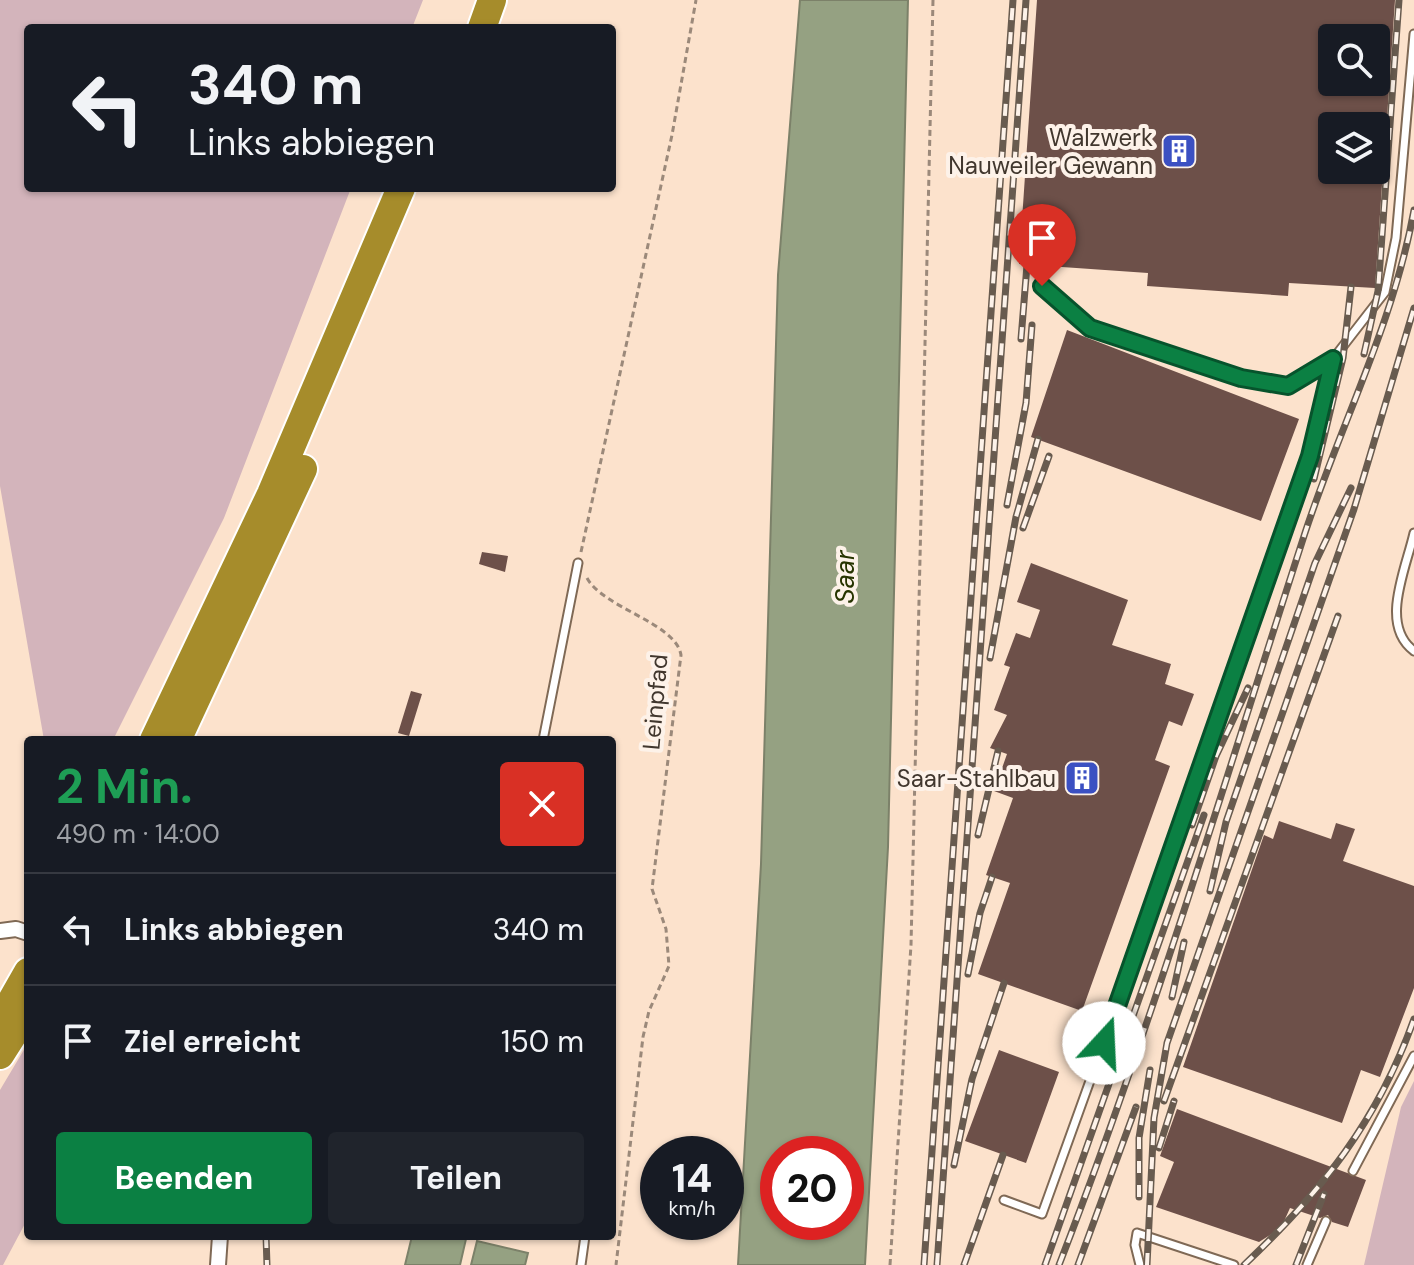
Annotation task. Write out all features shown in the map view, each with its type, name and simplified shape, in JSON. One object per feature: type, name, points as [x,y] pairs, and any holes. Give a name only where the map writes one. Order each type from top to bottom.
[{"type":"highway","points":[[462,24],[471,0]]},
{"type":"highway","points":[[483,24],[492,0]]},
{"type":"highway","points":[[156,736],[271,494],[399,192]]},
{"type":"highway","points":[[179,736],[288,503],[420,192]]},
{"type":"highway","points":[[0,1055],[15,1020],[24,987]]},
{"type":"street","points":[[0,931],[16,929],[24,932]]},
{"type":"street","points":[[218,1265],[220,1240]]},
{"type":"lane","points":[[1042,286],[1090,328],[1241,378],[1288,386],[1333,359],[1385,292],[1392,264],[1414,34]]},
{"type":"lane","points":[[1004,1200],[1042,1214],[1247,645],[1319,428],[1333,359]]},
{"type":"lane","points":[[1414,533],[1394,623],[1405,645],[1414,651]]},
{"type":"lane","points":[[544,736],[578,563]]},
{"type":"lane","points":[[1353,1171],[1414,1056]]},
{"type":"lane","points":[[1307,1265],[1326,1221]]},
{"type":"lane","points":[[1140,1265],[1135,1245],[1137,1233],[1234,1265]]},
{"type":"lane","points":[[581,1265],[584,1240]]},
{"type":"path","points":[[578,563],[672,135],[696,0]]},
{"type":"path","points":[[890,1265],[911,945],[933,0]]},
{"type":"path","name":"Leinpfad","points":[[578,563],[591,585],[674,640],[681,655],[652,889],[666,929],[669,966],[649,1011],[643,1037],[616,1265]]},
{"type":"shaded area","points":[[0,0],[423,0],[414,24],[24,24],[24,192],[349,192],[224,518],[115,736],[43,736],[0,486]]},
{"type":"shaded area","points":[[24,1050],[24,1226],[3,1265],[0,1265],[0,1090]]},
{"type":"shaded area","points":[[1414,1081],[1414,1265],[1364,1265],[1401,1107]]},
{"type":"water","name":"Saar","points":[[800,0],[908,0],[888,847],[865,1265],[738,1265],[739,1240],[744,1240],[744,1160],[761,864],[778,275]]},
{"type":"water","points":[[411,1240],[466,1240],[460,1265],[405,1265]]},
{"type":"water","points":[[477,1241],[528,1253],[525,1265],[471,1265]]},
{"type":"building","name":"Walzwerk Nauweiler Gewann","points":[[1037,0],[1395,0],[1390,74],[1390,24],[1318,24],[1318,96],[1389,96],[1387,112],[1318,112],[1318,184],[1382,184],[1375,288],[1289,283],[1288,296],[1147,286],[1148,273],[1019,264]]},
{"type":"building","points":[[1067,330],[1299,419],[1261,521],[1031,437]]},
{"type":"building","points":[[482,552],[508,556],[505,572],[479,564]]},
{"type":"building","name":"Saar-Stahlbau","points":[[1031,563],[1128,600],[1112,645],[1171,664],[1165,684],[1194,694],[1182,726],[1169,721],[1155,760],[1170,766],[1082,1011],[978,974],[1010,883],[986,875],[1013,798],[994,791],[1007,754],[990,748],[1007,715],[994,710],[1010,667],[1004,665],[1016,633],[1030,638],[1040,610],[1017,602]]},
{"type":"building","points":[[411,691],[422,694],[409,736],[398,733]]},
{"type":"building","points":[[1279,821],[1331,839],[1336,823],[1355,829],[1343,861],[1414,886],[1414,988],[1380,1077],[1361,1070],[1342,1123],[1183,1067],[1264,835],[1273,839]]},
{"type":"building","points":[[999,1050],[1059,1072],[1026,1163],[965,1141]]},
{"type":"building","points":[[1177,1109],[1366,1180],[1348,1227],[1332,1222],[1328,1215],[1320,1218],[1290,1208],[1281,1228],[1259,1242],[1156,1207],[1174,1162],[1160,1156]]},
{"type":"railway","points":[[924,1265],[1013,0]]},
{"type":"railway","points":[[937,1265],[1026,0]]},
{"type":"railway","points":[[1364,354],[1378,291],[1399,0]]},
{"type":"railway","points":[[1059,1265],[1157,994],[1318,495],[1393,294],[1414,210]]},
{"type":"railway","points":[[1021,339],[1027,265]]},
{"type":"railway","points":[[1314,479],[1343,358],[1351,287]]},
{"type":"railway","points":[[1147,1265],[1154,1118],[1167,1043],[1354,509],[1414,308]]},
{"type":"railway","points":[[1007,505],[1026,403],[1032,325]]},
{"type":"railway","points":[[990,658],[1016,517],[1038,439]]},
{"type":"railway","points":[[1023,528],[1049,456]]},
{"type":"railway","points":[[1210,891],[1226,822],[1315,563],[1351,488]]},
{"type":"railway","points":[[1164,1101],[1338,616]]},
{"type":"railway","points":[[1192,825],[1216,756],[1248,688]]},
{"type":"railway","points":[[978,835],[998,751]]},
{"type":"railway","points":[[1045,1265],[1204,815]]},
{"type":"railway","points":[[968,974],[980,913],[992,877]]},
{"type":"railway","points":[[1172,997],[1184,942]]},
{"type":"railway","points":[[954,1165],[972,1079],[1004,983]]},
{"type":"railway","points":[[1244,1265],[1298,1210],[1344,1153],[1383,1090],[1414,1019]]},
{"type":"railway","points":[[1139,1197],[1139,1138],[1150,1070]]},
{"type":"railway","points":[[1159,1148],[1174,1101]]},
{"type":"railway","points":[[1078,1265],[1136,1107]]},
{"type":"railway","points":[[964,1265],[1003,1155]]},
{"type":"railway","points":[[1296,1265],[1324,1194]]},
{"type":"railway","points":[[266,1240],[267,1265]]},
{"type":"place","name":"Walzwerk Nauweiler Gewann","points":[[1179,151]]},
{"type":"place","name":"Saar-Stahlbau","points":[[1082,778]]},
{"type":"route","points":[[1042,286],[1090,328],[1241,378],[1288,386],[1333,359],[1319,428],[1247,645],[1104,1043]]}]
